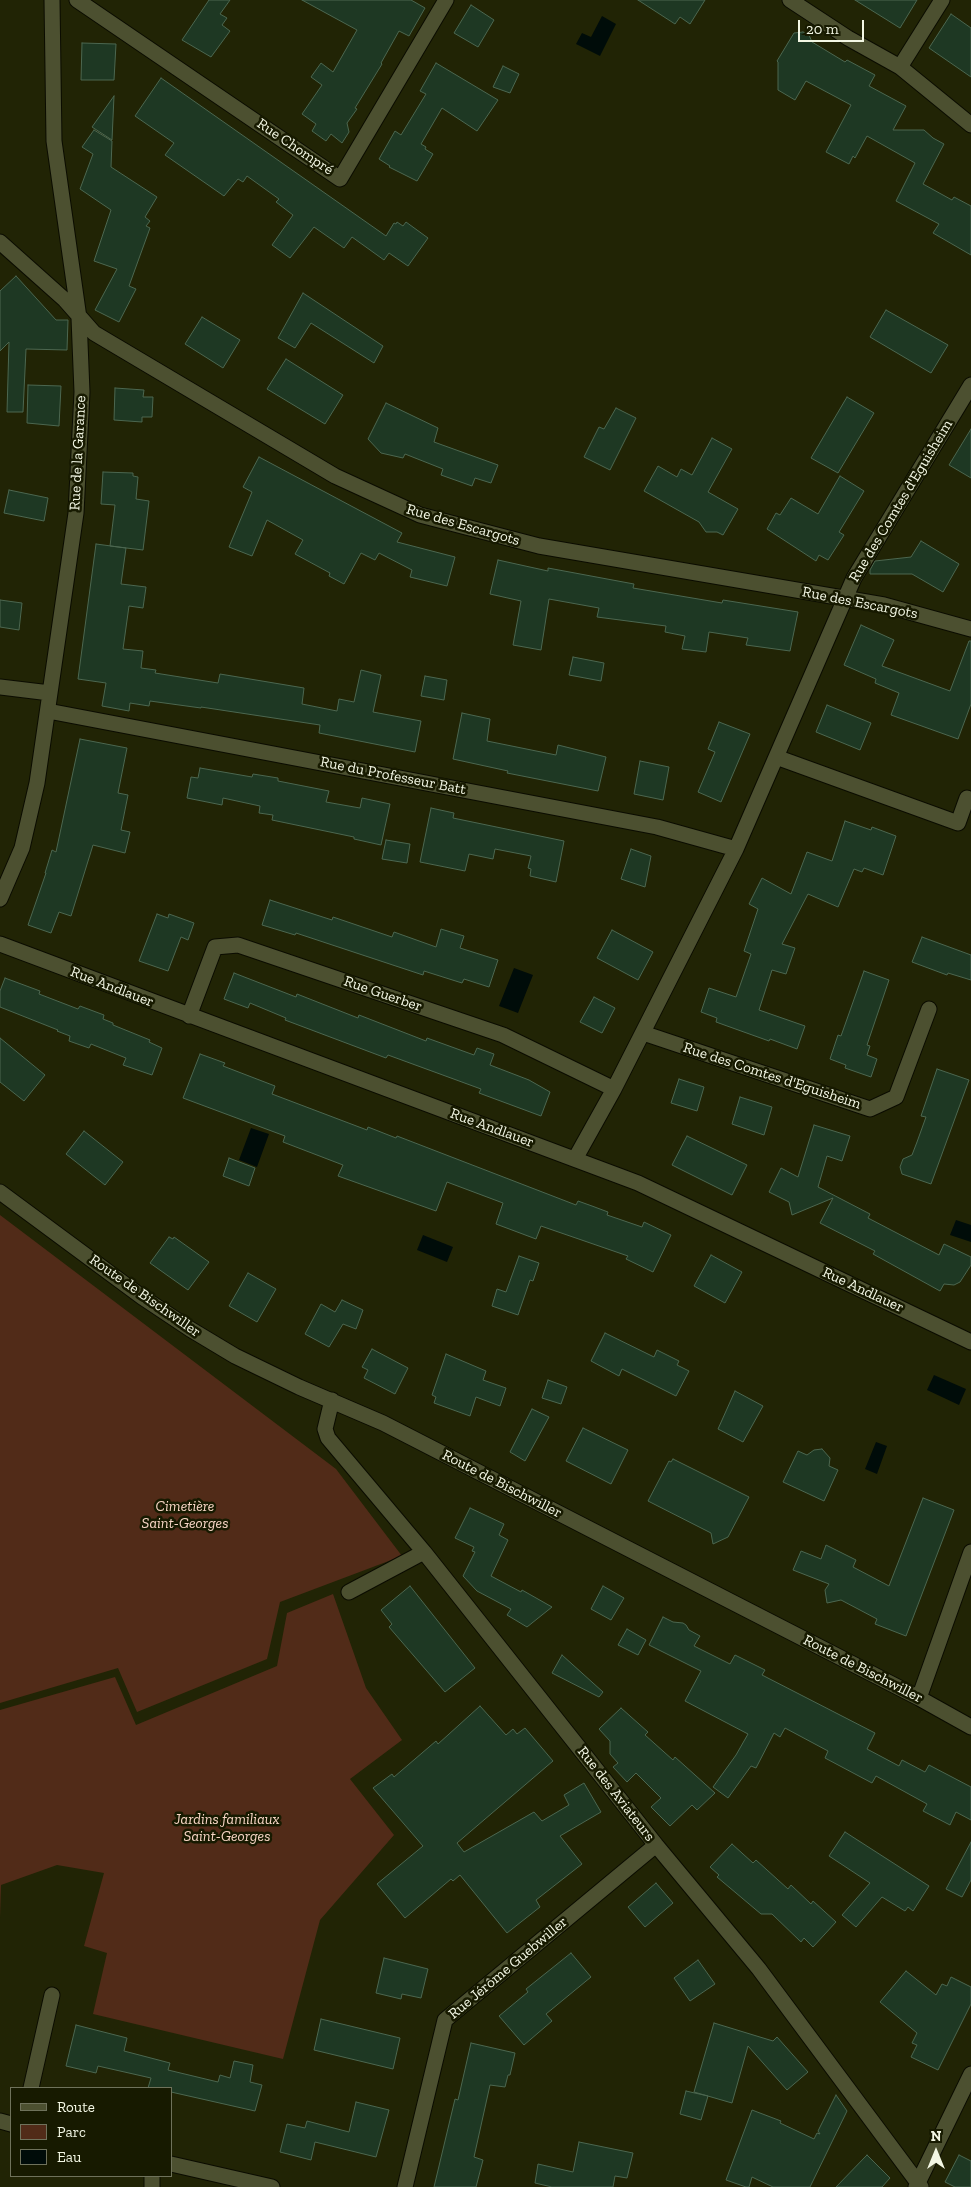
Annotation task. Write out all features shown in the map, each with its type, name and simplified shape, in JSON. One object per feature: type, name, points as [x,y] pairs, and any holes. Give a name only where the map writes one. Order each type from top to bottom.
[{"type":"street","name":"Rue de la Garance","points":[[0,899],[22,848],[37,783],[76,513],[82,392],[79,318],[54,141],[52,0]]},
{"type":"street","name":"Rue Chompré","points":[[77,0],[340,178],[446,0]]},
{"type":"street","points":[[790,0],[848,38],[900,67],[971,125]]},
{"type":"street","points":[[900,67],[942,0]]},
{"type":"street","name":"Rue des Escargots","points":[[0,242],[65,300],[94,333],[335,476],[420,515],[539,546],[884,605],[971,629]]},
{"type":"street","name":"Rue des Comtes d'Eguisheim","points":[[575,1159],[643,1033],[736,848],[854,578],[971,385]]},
{"type":"street","points":[[0,687],[50,693]]},
{"type":"street","name":"Rue du Professeur Batt","points":[[48,711],[657,827],[736,848]]},
{"type":"street","points":[[776,757],[958,822],[966,798]]},
{"type":"street","name":"Rue Andlauer","points":[[0,944],[638,1183],[971,1342]]},
{"type":"street","name":"Rue Guerber","points":[[189,1016],[215,947],[238,945],[503,1035],[614,1089]]},
{"type":"street","name":"Rue des Comtes d'Eguisheim","points":[[643,1033],[870,1108],[896,1097],[929,1009]]},
{"type":"street","name":"Route de Bischwiller","points":[[0,1184],[45,1224]]},
{"type":"street","name":"Route de Bischwiller","points":[[0,1192],[190,1330],[251,1365],[400,1432],[920,1698],[971,1727]]},
{"type":"street","name":"Rue des Aviateurs","points":[[332,1400],[325,1429],[328,1438],[424,1552],[656,1845],[759,1969],[918,2186]]},
{"type":"street","points":[[349,1592],[424,1552]]},
{"type":"street","points":[[920,1698],[971,1552]]},
{"type":"street","name":"Rue Jérôme Guebwiller","points":[[405,2187],[445,2020],[656,1845]]},
{"type":"street","points":[[31,2087],[52,1995]]},
{"type":"street","points":[[918,2186],[971,2074]]},
{"type":"street","points":[[172,2164],[272,2187]]},
{"type":"green space","name":"Cimetière Saint-Georges","points":[[0,1215],[336,1469],[402,1556],[280,1602],[267,1659],[137,1712],[118,1668],[0,1703]]},
{"type":"green space","name":"Jardins familiaux Saint-Georges","points":[[333,1594],[366,1688],[402,1740],[350,1779],[394,1835],[320,1920],[283,2059],[93,2014],[107,1953],[84,1946],[104,1873],[57,1865],[1,1885],[0,1918],[0,1710],[115,1677],[136,1725],[277,1666],[287,1613]]},
{"type":"water","points":[[602,16],[616,24],[600,56],[576,44],[582,33],[591,37]]},
{"type":"water","points":[[514,968],[533,975],[518,1013],[499,1006]]},
{"type":"water","points":[[251,1128],[269,1134],[257,1167],[239,1160]]},
{"type":"water","points":[[956,1220],[971,1225],[971,1242],[950,1235]]},
{"type":"water","points":[[423,1235],[453,1247],[447,1262],[417,1250]]},
{"type":"water","points":[[934,1375],[966,1389],[959,1405],[927,1390]]},
{"type":"water","points":[[876,1442],[887,1446],[877,1474],[865,1469]]},
{"type":"building","points":[[209,0],[230,0],[220,14],[227,18],[222,25],[230,31],[211,57],[182,40]]},
{"type":"building","points":[[302,0],[411,0],[425,8],[409,36],[399,31],[382,64],[355,108],[357,109],[347,123],[349,132],[342,143],[331,134],[326,141],[312,131],[316,124],[302,114],[322,85],[311,77],[321,63],[333,72],[357,30]]},
{"type":"building","points":[[638,0],[705,0],[690,24],[680,17],[675,24]]},
{"type":"building","points":[[855,0],[917,0],[900,28]]},
{"type":"building","points":[[471,5],[494,20],[478,47],[454,33]]},
{"type":"building","points":[[951,14],[971,28],[971,77],[929,48]]},
{"type":"building","points":[[803,32],[809,35],[812,42],[845,62],[847,60],[875,75],[869,86],[906,106],[893,130],[924,130],[944,144],[923,184],[952,200],[954,197],[971,206],[971,255],[933,233],[939,224],[896,201],[915,163],[867,136],[855,158],[853,156],[849,164],[826,152],[851,105],[806,81],[795,100],[778,90],[777,61],[794,33]]},
{"type":"building","points":[[82,43],[116,44],[114,80],[81,80]]},
{"type":"building","points":[[436,63],[498,100],[477,131],[442,108],[421,144],[433,154],[417,181],[389,167],[379,159],[395,131],[401,135],[426,94],[420,91]]},
{"type":"building","points":[[503,66],[519,74],[510,93],[493,87]]},
{"type":"building","points":[[161,78],[386,236],[394,223],[396,224],[397,222],[403,226],[406,222],[428,238],[408,266],[389,253],[384,260],[352,237],[344,248],[314,227],[290,258],[272,245],[293,215],[276,202],[279,199],[247,176],[243,182],[238,179],[224,196],[165,155],[174,143],[135,116]]},
{"type":"building","points":[[114,96],[112,140],[92,127]]},
{"type":"building","points":[[94,130],[112,141],[111,167],[157,197],[145,217],[150,221],[146,226],[150,228],[129,286],[136,289],[119,322],[95,310],[117,269],[94,261],[111,210],[80,189],[93,154],[82,147]]},
{"type":"building","points":[[16,276],[56,320],[68,320],[67,350],[26,349],[23,412],[7,412],[9,342],[0,351],[0,291]]},
{"type":"building","points":[[303,293],[383,346],[374,363],[311,323],[295,348],[278,338]]},
{"type":"building","points":[[886,310],[948,345],[931,373],[870,337]]},
{"type":"building","points":[[202,317],[240,340],[223,368],[185,344]]},
{"type":"building","points":[[286,359],[343,395],[325,424],[267,389]]},
{"type":"building","points":[[28,385],[61,386],[59,426],[27,423]]},
{"type":"building","points":[[115,388],[144,390],[143,397],[153,397],[152,417],[142,417],[142,422],[114,420]]},
{"type":"building","points":[[847,397],[874,413],[838,473],[811,458]]},
{"type":"building","points":[[386,403],[438,428],[434,442],[498,465],[491,483],[475,478],[472,486],[441,475],[443,469],[405,454],[403,458],[381,453],[368,439]]},
{"type":"building","points":[[616,408],[636,418],[610,470],[584,457],[599,427],[604,429]]},
{"type":"building","points":[[971,429],[971,478],[949,465]]},
{"type":"building","points":[[712,438],[732,449],[708,492],[738,509],[723,535],[717,532],[706,532],[699,522],[644,491],[658,466],[677,477],[681,469],[692,475]]},
{"type":"building","points":[[259,457],[402,533],[397,542],[455,557],[447,586],[410,577],[412,570],[379,553],[375,560],[361,553],[344,584],[329,576],[330,573],[295,554],[303,540],[267,520],[252,556],[229,547],[252,492],[243,487]]},
{"type":"building","points":[[103,472],[133,473],[133,476],[138,477],[136,499],[149,501],[143,550],[110,546],[115,505],[101,504]]},
{"type":"building","points":[[840,476],[864,491],[839,532],[844,535],[828,560],[819,555],[816,561],[767,529],[776,513],[780,515],[791,498],[818,514]]},
{"type":"building","points":[[9,490],[48,498],[44,521],[4,513]]},
{"type":"building","points":[[921,541],[959,564],[943,592],[912,574],[870,574],[875,561],[911,557]]},
{"type":"building","points":[[96,544],[126,548],[121,584],[146,587],[143,608],[129,606],[123,649],[143,651],[141,668],[156,670],[155,673],[218,683],[220,674],[304,688],[302,704],[337,711],[339,699],[354,702],[361,670],[381,675],[373,712],[421,721],[415,752],[319,733],[320,725],[201,707],[150,701],[149,706],[130,703],[129,711],[102,706],[106,683],[78,679]]},
{"type":"building","points":[[498,560],[548,571],[548,568],[634,584],[633,588],[722,603],[723,600],[798,612],[790,651],[746,645],[748,638],[709,632],[706,652],[682,649],[685,636],[665,632],[666,626],[597,617],[599,608],[549,599],[541,650],[513,645],[521,601],[490,594]]},
{"type":"building","points":[[0,600],[22,603],[19,630],[0,627]]},
{"type":"building","points":[[861,625],[894,640],[882,666],[950,691],[969,641],[971,641],[971,704],[958,739],[891,715],[899,693],[875,683],[876,679],[844,665]]},
{"type":"building","points":[[573,657],[604,663],[601,681],[569,675]]},
{"type":"building","points":[[425,676],[447,680],[444,700],[421,696]]},
{"type":"building","points":[[827,705],[871,723],[860,750],[816,732]]},
{"type":"building","points":[[462,713],[490,719],[487,741],[556,755],[558,745],[606,757],[598,791],[507,773],[508,771],[453,759]]},
{"type":"building","points":[[719,722],[750,734],[721,802],[698,792],[715,752],[708,749]]},
{"type":"building","points":[[80,739],[127,748],[118,793],[128,795],[121,830],[130,832],[125,853],[93,845],[71,916],[59,912],[51,933],[28,925],[52,850],[56,852]]},
{"type":"building","points":[[640,761],[669,767],[663,800],[634,794]]},
{"type":"building","points":[[200,768],[252,777],[253,774],[278,778],[278,781],[329,791],[326,802],[360,808],[362,798],[390,804],[381,845],[354,839],[354,837],[272,820],[273,815],[259,813],[260,806],[223,798],[222,805],[187,798],[191,777],[198,778]]},
{"type":"building","points":[[431,808],[454,813],[453,818],[564,841],[556,882],[530,876],[531,869],[528,868],[531,856],[495,849],[493,859],[469,854],[465,871],[420,862]]},
{"type":"building","points":[[845,821],[871,830],[872,827],[896,836],[883,875],[864,868],[862,872],[854,869],[838,907],[808,894],[782,944],[795,948],[786,974],[772,970],[759,1010],[805,1026],[797,1049],[716,1022],[717,1018],[701,1012],[709,988],[736,997],[751,954],[744,951],[758,909],[749,904],[762,878],[791,894],[807,852],[832,861]]},
{"type":"building","points":[[386,840],[410,844],[407,863],[382,859]]},
{"type":"building","points":[[631,849],[651,856],[645,887],[621,879]]},
{"type":"building","points":[[270,900],[332,920],[333,917],[392,937],[394,932],[436,947],[441,929],[464,936],[460,948],[498,960],[489,987],[464,979],[462,983],[424,971],[423,975],[296,933],[295,935],[262,925]]},
{"type":"building","points":[[157,914],[168,918],[169,914],[194,923],[188,940],[181,937],[168,971],[139,961]]},
{"type":"building","points":[[612,930],[653,952],[638,980],[597,958]]},
{"type":"building","points":[[922,937],[971,955],[971,980],[948,973],[947,975],[912,962]]},
{"type":"building","points":[[864,971],[889,980],[867,1045],[870,1046],[867,1055],[877,1059],[871,1077],[845,1068],[846,1065],[830,1059],[838,1035],[841,1036]]},
{"type":"building","points":[[234,973],[296,997],[297,994],[358,1018],[359,1015],[426,1041],[427,1038],[474,1055],[477,1048],[494,1054],[490,1065],[529,1080],[550,1092],[541,1116],[479,1093],[481,1089],[388,1055],[386,1058],[285,1020],[286,1018],[250,1003],[248,1008],[224,999]]},
{"type":"building","points":[[5,978],[40,991],[39,994],[78,1009],[80,1006],[104,1015],[103,1019],[113,1023],[113,1025],[150,1040],[149,1042],[162,1048],[152,1075],[123,1065],[126,1058],[91,1044],[89,1048],[69,1041],[70,1036],[58,1030],[0,1007],[0,991]]},
{"type":"building","points":[[594,997],[615,1008],[602,1033],[580,1022]]},
{"type":"building","points":[[0,1038],[45,1075],[24,1101],[0,1082]]},
{"type":"building","points":[[200,1054],[225,1063],[223,1066],[275,1086],[272,1094],[367,1130],[368,1127],[396,1138],[397,1136],[576,1205],[578,1201],[608,1212],[607,1215],[642,1227],[644,1222],[671,1235],[653,1272],[626,1259],[628,1256],[541,1226],[536,1239],[496,1224],[503,1203],[447,1182],[436,1211],[338,1176],[343,1165],[283,1142],[285,1136],[183,1098]]},
{"type":"building","points":[[937,1069],[969,1080],[931,1184],[902,1174],[900,1167],[903,1159],[912,1155],[917,1142],[926,1117],[921,1116]]},
{"type":"building","points":[[679,1079],[704,1087],[697,1111],[671,1103]]},
{"type":"building","points":[[740,1097],[772,1107],[764,1135],[732,1124]]},
{"type":"building","points":[[814,1125],[850,1136],[842,1161],[827,1156],[818,1187],[870,1214],[868,1218],[939,1255],[944,1244],[971,1257],[971,1265],[960,1282],[954,1285],[944,1284],[940,1291],[873,1254],[875,1251],[820,1223],[833,1198],[792,1215],[789,1202],[769,1192],[781,1168],[798,1177]]},
{"type":"building","points":[[84,1131],[123,1162],[105,1185],[66,1154]]},
{"type":"building","points":[[687,1136],[747,1165],[732,1195],[672,1165]]},
{"type":"building","points":[[229,1158],[255,1168],[249,1186],[223,1176]]},
{"type":"building","points":[[169,1237],[173,1239],[174,1237],[209,1262],[188,1290],[150,1263]]},
{"type":"building","points":[[711,1255],[742,1272],[725,1303],[694,1286]]},
{"type":"building","points":[[519,1256],[539,1263],[533,1281],[530,1280],[518,1315],[492,1306],[497,1289],[506,1292]]},
{"type":"building","points":[[248,1273],[276,1289],[257,1322],[229,1306]]},
{"type":"building","points":[[342,1300],[363,1310],[356,1329],[343,1324],[329,1347],[305,1334],[321,1304],[335,1312]]},
{"type":"building","points":[[605,1333],[654,1357],[657,1350],[679,1361],[677,1365],[689,1371],[676,1396],[622,1369],[619,1376],[591,1361]]},
{"type":"building","points":[[372,1349],[408,1368],[395,1394],[364,1378],[368,1370],[362,1367]]},
{"type":"building","points":[[446,1354],[486,1371],[483,1380],[506,1388],[500,1406],[476,1397],[470,1416],[434,1403],[436,1397],[432,1395]]},
{"type":"building","points":[[548,1380],[567,1387],[561,1404],[542,1398]]},
{"type":"building","points":[[735,1391],[763,1406],[743,1442],[718,1429]]},
{"type":"building","points":[[532,1409],[549,1417],[525,1461],[510,1452]]},
{"type":"building","points":[[583,1428],[628,1450],[611,1484],[566,1461]]},
{"type":"building","points":[[822,1449],[830,1458],[829,1466],[838,1470],[824,1501],[783,1482],[798,1451],[807,1455],[814,1450]]},
{"type":"building","points":[[673,1459],[749,1497],[728,1537],[713,1544],[711,1533],[648,1501],[669,1461],[671,1462]]},
{"type":"building","points":[[923,1498],[954,1510],[906,1636],[875,1624],[877,1619],[841,1600],[827,1603],[825,1590],[829,1584],[793,1570],[801,1551],[821,1559],[826,1545],[856,1560],[853,1567],[889,1586]]},
{"type":"building","points":[[470,1508],[504,1524],[499,1535],[508,1540],[491,1576],[521,1592],[522,1590],[552,1607],[527,1627],[507,1615],[511,1609],[477,1591],[463,1576],[475,1552],[472,1551],[474,1547],[455,1538]]},
{"type":"building","points":[[410,1586],[475,1668],[445,1692],[389,1627],[392,1624],[381,1610]]},
{"type":"building","points":[[603,1586],[624,1598],[611,1620],[591,1609]]},
{"type":"building","points":[[663,1617],[673,1622],[683,1623],[689,1630],[700,1636],[694,1646],[730,1664],[735,1655],[765,1670],[762,1675],[875,1733],[867,1749],[899,1766],[902,1760],[925,1772],[929,1765],[971,1787],[971,1820],[956,1812],[950,1825],[923,1811],[927,1804],[876,1776],[872,1783],[825,1758],[828,1751],[785,1728],[780,1737],[774,1733],[756,1768],[751,1766],[728,1798],[713,1787],[736,1755],[748,1734],[685,1701],[701,1671],[649,1645]]},
{"type":"building","points":[[627,1629],[646,1640],[638,1655],[618,1645]]},
{"type":"building","points":[[562,1655],[603,1692],[599,1697],[552,1673]]},
{"type":"building","points":[[480,1706],[506,1735],[513,1729],[517,1734],[525,1728],[553,1761],[457,1843],[464,1852],[534,1812],[542,1821],[569,1805],[564,1795],[584,1783],[601,1812],[560,1836],[582,1864],[536,1900],[540,1907],[507,1933],[460,1875],[453,1881],[451,1879],[405,1918],[377,1884],[423,1846],[373,1788],[392,1774],[394,1777],[436,1741],[438,1744]]},
{"type":"building","points":[[621,1708],[648,1732],[645,1735],[673,1760],[675,1757],[715,1793],[697,1810],[692,1805],[670,1826],[651,1807],[661,1798],[636,1773],[627,1782],[613,1767],[618,1763],[610,1754],[610,1741],[599,1729]]},
{"type":"building","points":[[845,1832],[929,1886],[913,1911],[908,1907],[905,1911],[882,1897],[856,1927],[842,1915],[870,1883],[829,1856]]},
{"type":"building","points":[[971,1842],[971,1880],[962,1897],[946,1889]]},
{"type":"building","points":[[732,1844],[753,1863],[756,1860],[788,1889],[791,1885],[811,1904],[813,1901],[836,1922],[813,1947],[804,1938],[801,1942],[772,1914],[761,1914],[717,1877],[719,1875],[710,1867]]},
{"type":"building","points":[[656,1883],[673,1903],[645,1927],[628,1907]]},
{"type":"building","points":[[571,1953],[591,1977],[546,2014],[552,2021],[524,2045],[499,2016],[528,1992],[526,1989]]},
{"type":"building","points":[[384,1958],[428,1969],[421,1998],[402,1994],[401,1999],[376,1993]]},
{"type":"building","points":[[698,1960],[715,1984],[690,2001],[674,1978]]},
{"type":"building","points":[[906,1971],[936,1995],[942,1984],[947,1986],[951,1977],[971,1987],[971,2004],[938,2070],[911,2057],[917,2045],[912,2043],[917,2033],[880,2002]]},
{"type":"building","points":[[321,2019],[400,2038],[393,2069],[314,2050]]},
{"type":"building","points":[[714,2023],[773,2041],[777,2037],[808,2072],[787,2090],[748,2046],[732,2103],[694,2092]]},
{"type":"building","points":[[76,2025],[127,2038],[124,2051],[170,2063],[168,2070],[218,2082],[220,2075],[230,2078],[234,2061],[253,2065],[250,2082],[262,2085],[255,2111],[172,2092],[172,2087],[148,2087],[151,2078],[98,2066],[96,2073],[66,2066]]},
{"type":"building","points":[[471,2043],[515,2053],[510,2075],[508,2075],[505,2087],[490,2085],[474,2157],[483,2160],[476,2187],[434,2187],[455,2099],[458,2100]]},
{"type":"building","points":[[686,2091],[708,2096],[701,2120],[680,2114]]},
{"type":"building","points":[[836,2095],[847,2111],[810,2187],[773,2187],[752,2177],[749,2187],[746,2187],[726,2180],[752,2110],[781,2121],[780,2123],[814,2139],[817,2133],[820,2134],[818,2131]]},
{"type":"building","points":[[356,2102],[389,2110],[376,2157],[315,2142],[311,2160],[280,2152],[287,2124],[305,2128],[307,2121],[349,2132]]},
{"type":"building","points":[[579,2142],[633,2153],[627,2178],[615,2176],[613,2187],[552,2187],[535,2183],[538,2164],[573,2172]]},
{"type":"building","points":[[867,2155],[890,2178],[882,2187],[836,2187]]},
{"type":"building","points":[[959,2155],[971,2161],[971,2187],[955,2187],[945,2182]]}]
